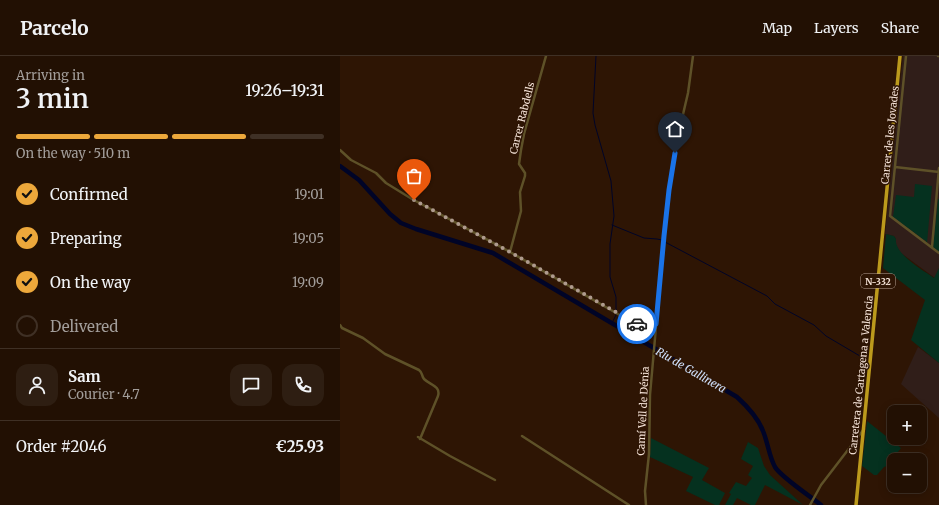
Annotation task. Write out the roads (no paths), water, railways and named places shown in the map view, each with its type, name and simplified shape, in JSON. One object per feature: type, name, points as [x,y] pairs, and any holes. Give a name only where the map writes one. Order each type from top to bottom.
[{"type":"highway","name":"Carretera de Cartagena a Valencia","points":[[856,505],[900,56]]},
{"type":"street","name":"Carrer Rabdells","points":[[510,252],[521,211],[520,192],[525,176],[525,173],[519,164],[521,150],[546,56]]},
{"type":"street","name":"Camí Vell de Dénia","points":[[646,505],[645,491],[649,454],[649,414],[663,245],[676,144],[688,94],[693,56]]},
{"type":"street","name":"Carrer de les Jovades","points":[[906,56],[890,216],[932,247]]},
{"type":"street","points":[[340,150],[355,162],[376,173],[386,183],[406,196],[510,252],[644,328],[650,327],[657,313]]},
{"type":"street","points":[[895,167],[939,172]]},
{"type":"street","points":[[939,168],[932,247],[939,253]]},
{"type":"street","points":[[340,325],[342,328],[363,338],[385,354],[419,370],[422,373],[423,378],[438,388],[438,396],[419,438],[495,480]]},
{"type":"street","points":[[810,505],[822,485],[864,429]]},
{"type":"street","points":[[522,436],[630,505]]},
{"type":"waterway","points":[[596,56],[593,113],[611,181],[614,216],[610,244],[610,277],[616,297],[616,311]]},
{"type":"waterway","name":"Riu de Gallinera","points":[[340,166],[359,180],[390,214],[401,223],[493,253],[737,397],[752,413],[761,426],[771,458],[778,471],[821,505]]},
{"type":"waterway","points":[[612,225],[644,238],[662,240]]},
{"type":"waterway","points":[[665,242],[767,296],[775,304],[814,325],[826,336],[865,359]]},
{"type":"waterway","points":[[612,323],[616,315]]}]
